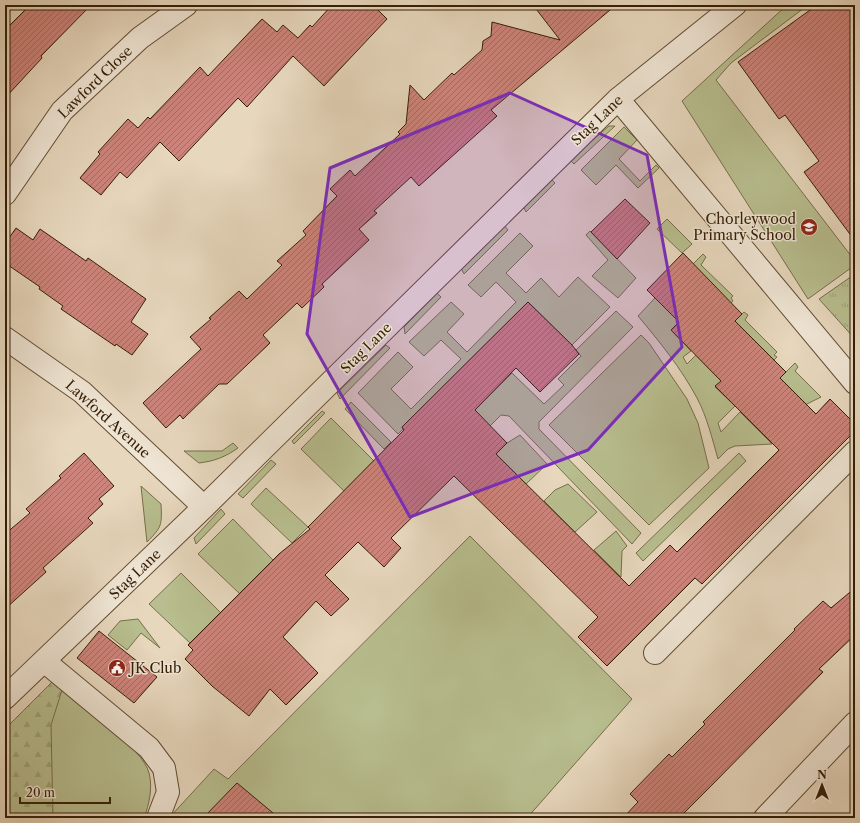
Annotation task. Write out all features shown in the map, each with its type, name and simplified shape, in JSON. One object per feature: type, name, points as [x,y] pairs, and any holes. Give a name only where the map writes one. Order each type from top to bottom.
[{"type":"street","name":"Lawford Close","points":[[5,194],[62,111],[140,38],[186,5]]},
{"type":"street","name":"Stag Lane","points":[[5,698],[204,507],[618,99],[735,5]]},
{"type":"street","points":[[618,99],[855,383]]},
{"type":"street","name":"Lawford Avenue","points":[[5,338],[82,392],[204,507]]},
{"type":"street","points":[[655,653],[855,452]]},
{"type":"street","points":[[44,661],[149,748],[164,768],[168,792],[158,818]]},
{"type":"street","points":[[765,818],[855,724]]},
{"type":"highlighted area","points":[[510,93],[647,155],[682,347],[588,450],[410,517],[307,334],[330,168]]},
{"type":"green space","points":[[787,5],[808,5],[731,63],[716,80],[855,261],[855,265],[808,299],[682,101]]},
{"type":"green space","points":[[609,126],[615,126],[574,164],[570,160]]},
{"type":"green space","points":[[624,127],[637,140],[619,159],[640,181],[656,165],[659,168],[638,188],[616,165],[596,185],[581,170]]},
{"type":"green space","points":[[551,179],[555,183],[526,212],[523,206]]},
{"type":"green space","points":[[667,219],[692,244],[682,253],[657,229]]},
{"type":"green space","points":[[504,225],[508,230],[464,274],[461,268]]},
{"type":"green space","points":[[590,231],[636,278],[618,298],[592,276],[608,260],[586,235]]},
{"type":"green space","points":[[520,233],[533,246],[506,273],[526,293],[541,278],[559,297],[578,277],[610,307],[572,345],[528,302],[402,427],[403,429],[398,434],[358,393],[398,352],[413,367],[391,389],[411,409],[461,359],[441,340],[424,356],[409,342],[451,302],[464,314],[447,332],[467,352],[516,302],[496,282],[481,297],[468,285]]},
{"type":"green space","points":[[703,254],[706,257],[701,265],[733,296],[731,298],[733,301],[722,312],[693,264]]},
{"type":"green space","points":[[855,274],[855,339],[819,299]]},
{"type":"green space","points":[[437,293],[441,297],[405,334],[404,327]]},
{"type":"green space","points":[[655,298],[679,322],[671,330],[691,351],[683,357],[687,364],[696,355],[721,381],[715,387],[735,406],[718,423],[721,432],[740,412],[772,444],[735,446],[728,449],[718,459],[701,405],[691,387],[677,365],[638,316]]},
{"type":"green space","points":[[616,311],[633,327],[539,422],[539,429],[641,533],[632,544],[509,416],[501,415],[482,434],[466,419],[512,373],[544,404],[564,385],[558,379],[581,356],[576,350]]},
{"type":"green space","points":[[744,312],[748,315],[745,320],[777,352],[774,355],[777,357],[766,368],[760,347],[735,321]]},
{"type":"green space","points":[[641,335],[649,343],[687,399],[698,423],[709,468],[649,525],[549,425]]},
{"type":"green space","points":[[386,345],[390,348],[340,399],[337,393]]},
{"type":"green space","points":[[795,363],[798,367],[795,371],[821,397],[805,405],[780,378]]},
{"type":"green space","points":[[351,402],[391,442],[384,449],[345,409]]},
{"type":"green space","points":[[322,411],[325,413],[294,444],[292,441]]},
{"type":"green space","points":[[331,418],[374,461],[344,491],[301,449]]},
{"type":"green space","points":[[520,435],[547,464],[526,484],[496,454],[507,443]]},
{"type":"green space","points":[[233,443],[238,448],[229,454],[215,460],[199,463],[184,451],[222,451]]},
{"type":"green space","points":[[739,453],[746,461],[643,561],[636,553]]},
{"type":"green space","points":[[271,460],[276,464],[243,498],[238,494]]},
{"type":"green space","points":[[568,484],[597,512],[575,532],[544,501],[555,490]]},
{"type":"green space","points":[[141,486],[161,504],[160,525],[156,533],[147,542]]},
{"type":"green space","points":[[266,488],[308,527],[292,543],[251,504]]},
{"type":"green space","points":[[221,509],[225,514],[196,544],[194,538]]},
{"type":"green space","points":[[233,519],[273,560],[240,594],[198,554]]},
{"type":"green space","points":[[616,531],[627,546],[622,551],[621,577],[594,550]]},
{"type":"green space","points":[[470,536],[632,699],[527,818],[169,818],[214,769],[228,779]]},
{"type":"green space","points":[[181,573],[221,613],[190,643],[149,604]]},
{"type":"green space","points":[[138,619],[160,648],[141,633],[127,650],[108,635],[120,621]]},
{"type":"green space","points":[[52,682],[62,690],[51,725],[53,818],[8,818],[5,815],[5,729]]},
{"type":"green space","points":[[62,690],[111,728],[136,752],[144,763],[149,773],[151,784],[149,802],[144,818],[18,818],[5,748]]},
{"type":"building","points":[[30,5],[91,5],[41,56],[42,58],[5,98],[5,30]]},
{"type":"building","points":[[332,5],[373,5],[387,19],[324,86],[293,56],[247,107],[238,98],[179,161],[160,142],[127,178],[120,172],[101,195],[80,178],[100,154],[98,152],[128,119],[138,128],[148,117],[150,119],[200,67],[208,76],[262,19],[277,32],[283,25],[298,38],[310,25],[312,27]]},
{"type":"building","points":[[533,5],[616,5],[491,110],[497,116],[419,186],[411,177],[374,211],[377,213],[359,229],[369,240],[322,284],[324,287],[302,308],[297,303],[263,335],[270,343],[227,384],[219,384],[183,419],[180,415],[166,428],[143,403],[201,349],[190,337],[211,319],[209,318],[239,291],[247,299],[282,265],[277,261],[306,235],[303,231],[337,196],[330,189],[350,170],[355,176],[400,134],[398,132],[406,124],[410,85],[424,100],[452,73],[454,75],[482,50],[483,41],[491,36],[492,22],[560,40]]},
{"type":"building","points":[[817,5],[855,5],[855,241],[804,172],[819,161],[785,115],[779,119],[738,62]]},
{"type":"building","points":[[625,199],[650,223],[617,259],[591,232]]},
{"type":"building","points":[[16,228],[33,240],[40,229],[86,261],[88,258],[146,299],[131,322],[148,334],[132,355],[116,344],[115,346],[61,309],[63,306],[39,289],[40,287],[5,263],[5,244]]},
{"type":"building","points":[[683,253],[742,314],[735,321],[786,372],[780,378],[816,414],[830,399],[855,424],[855,431],[702,584],[695,578],[607,666],[578,637],[598,617],[454,476],[391,538],[401,548],[384,567],[358,542],[325,575],[349,599],[331,616],[316,601],[283,637],[318,673],[286,705],[270,689],[249,716],[212,686],[185,659],[193,650],[188,645],[279,554],[310,529],[308,527],[404,430],[402,427],[528,302],[572,345],[579,354],[540,392],[516,368],[475,410],[507,443],[496,454],[629,586],[670,545],[677,552],[779,450],[715,386],[721,381],[671,330],[679,322],[647,290]]},
{"type":"building","points":[[84,453],[114,486],[99,499],[103,504],[88,518],[93,523],[43,568],[46,572],[5,609],[5,534],[30,513],[26,509],[61,478],[59,476]]},
{"type":"building","points":[[855,588],[855,635],[819,669],[823,672],[679,818],[623,818],[638,802],[630,794],[669,754],[672,757],[705,724],[703,722],[795,630],[794,629],[823,601],[831,608]]},
{"type":"building","name":"JK Club","points":[[99,631],[157,677],[134,703],[77,658]]},
{"type":"building","points":[[237,783],[279,818],[203,818]]},
{"type":"place","name":"Chorleywood Primary School","points":[[809,227]]},
{"type":"place","name":"JK Club","points":[[117,668]]}]
